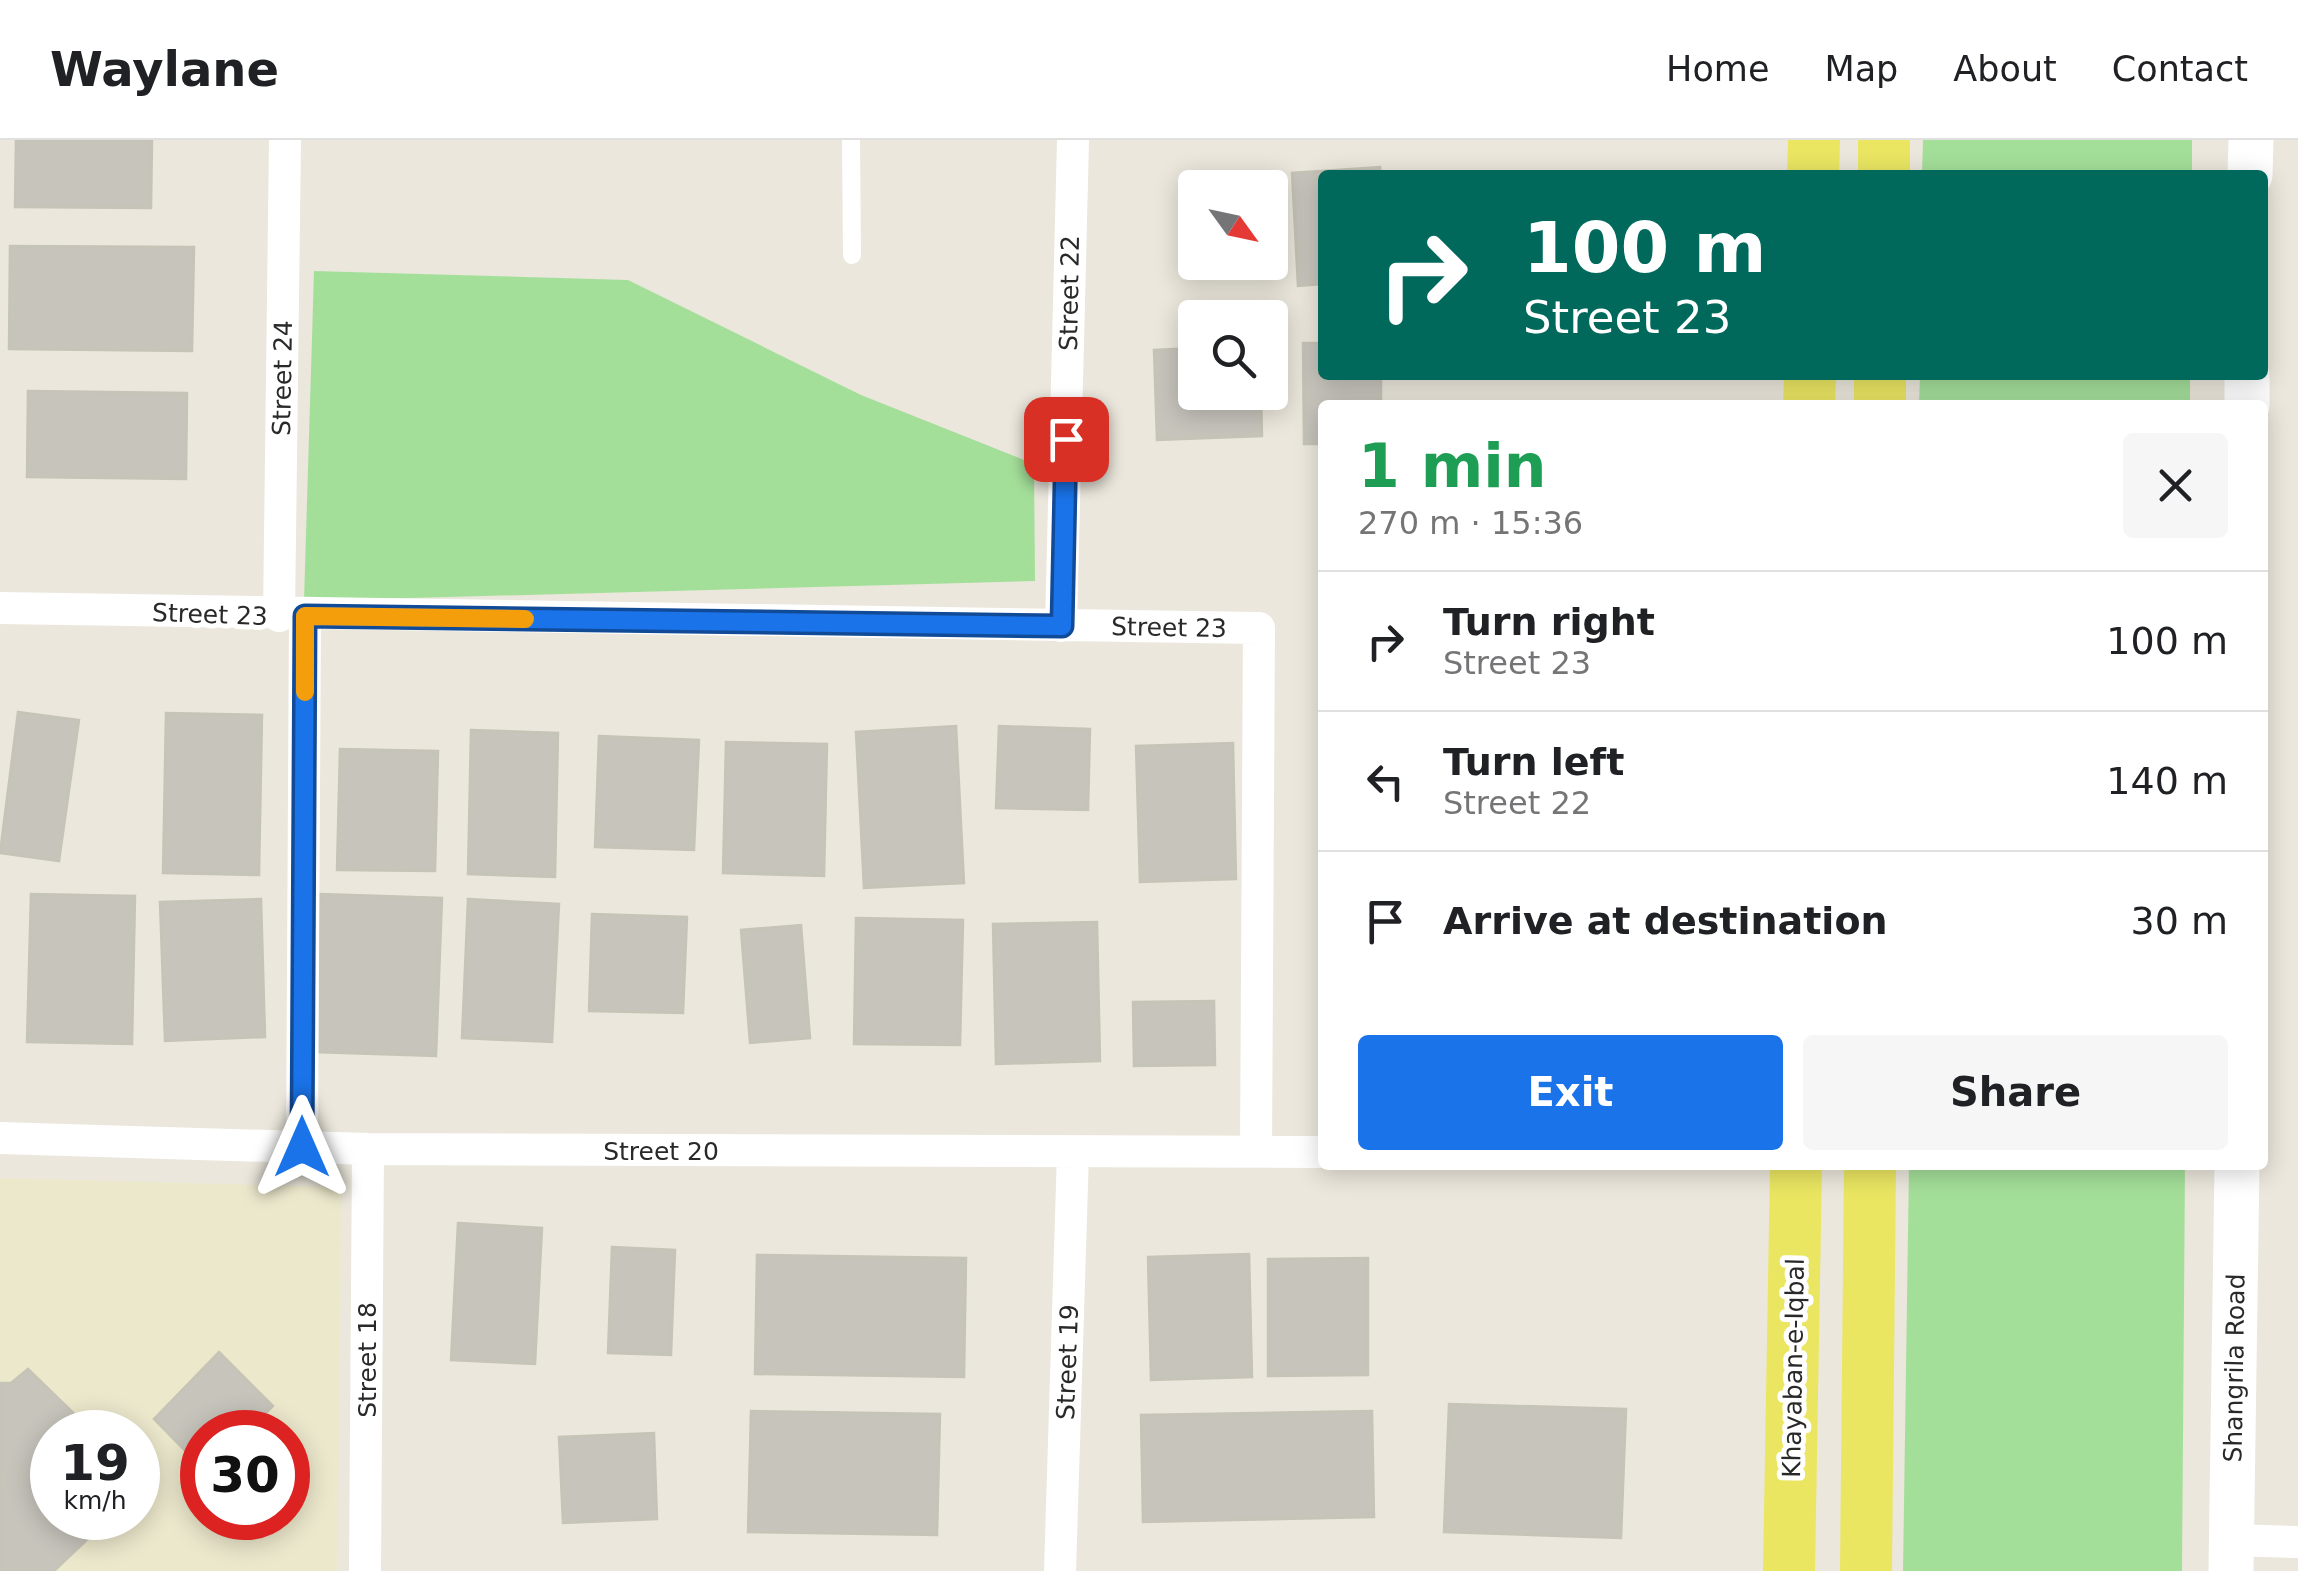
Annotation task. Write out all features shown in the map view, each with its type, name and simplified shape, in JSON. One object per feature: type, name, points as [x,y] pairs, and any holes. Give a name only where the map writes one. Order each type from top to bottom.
[{"type":"main road","points":[[1813,170],[1814,140]]},
{"type":"main road","points":[[1884,140],[1884,170]]},
{"type":"main road","name":"Khayaban-e-Iqbal","points":[[1789,1571],[1796,1170]]},
{"type":"main road","points":[[1866,1571],[1870,1170]]},
{"type":"street","name":"Street 24","points":[[285,140],[302,1147]]},
{"type":"street","name":"Street 22","points":[[1062,626],[1073,140]]},
{"type":"street","points":[[2250,140],[2250,170]]},
{"type":"street","name":"Street 23","points":[[0,608],[292,616],[1259,628],[1256,1149]]},
{"type":"street","name":"Street 20","points":[[0,1138],[368,1150],[1318,1152]]},
{"type":"street","name":"Street 18","points":[[365,1571],[368,1150]]},
{"type":"street","name":"Street 19","points":[[1060,1571],[1074,1153]]},
{"type":"street","name":"Shangrila Road","points":[[2231,1555],[2237,1170]]},
{"type":"street","points":[[2231,1555],[2298,1542]]},
{"type":"lane","points":[[851,140],[852,254]]},
{"type":"shaded area","points":[[0,1178],[342,1187],[337,1571],[0,1571]]},
{"type":"green space","points":[[1923,140],[2192,140],[2192,170],[1922,170]]},
{"type":"green space","points":[[314,271],[628,280],[861,395],[1034,464],[1035,581],[304,601]]},
{"type":"green space","points":[[1920,380],[2190,380],[2190,400],[1919,400]]},
{"type":"green space","points":[[1909,1170],[2185,1170],[2182,1571],[1903,1571]]},
{"type":"building","points":[[16,140],[152,140],[151,208],[15,207]]},
{"type":"building","points":[[1380,167],[1380,170],[1336,170]]},
{"type":"building","points":[[1318,171],[1318,284],[1298,286],[1292,173]]},
{"type":"building","points":[[10,246],[194,247],[192,351],[9,349]]},
{"type":"building","points":[[1303,343],[1318,343],[1318,380],[1381,380],[1381,400],[1318,400],[1318,444],[1304,444]]},
{"type":"building","points":[[1178,349],[1178,410],[1261,410],[1262,436],[1157,440],[1154,350]]},
{"type":"building","points":[[28,391],[187,393],[186,479],[27,477]]},
{"type":"building","points":[[18,712],[79,720],[59,861],[0,853]]},
{"type":"building","points":[[166,713],[262,715],[259,875],[163,873]]},
{"type":"building","points":[[956,726],[964,883],[864,888],[856,732]]},
{"type":"building","points":[[999,726],[1090,729],[1088,810],[996,808]]},
{"type":"building","points":[[471,730],[558,733],[555,877],[468,874]]},
{"type":"building","points":[[599,736],[699,740],[694,850],[595,847]]},
{"type":"building","points":[[726,742],[827,744],[824,876],[723,873]]},
{"type":"building","points":[[1233,743],[1236,879],[1140,882],[1136,746]]},
{"type":"building","points":[[340,749],[438,751],[435,871],[337,870]]},
{"type":"building","points":[[31,894],[135,896],[132,1044],[27,1042]]},
{"type":"building","points":[[320,894],[442,898],[436,1056],[314,1052]]},
{"type":"building","points":[[261,899],[265,1037],[165,1041],[160,902]]},
{"type":"building","points":[[468,899],[559,904],[552,1042],[462,1038]]},
{"type":"building","points":[[592,914],[687,917],[683,1013],[589,1011]]},
{"type":"building","points":[[856,918],[963,920],[960,1045],[854,1044]]},
{"type":"building","points":[[1097,922],[1100,1061],[996,1064],[993,924]]},
{"type":"building","points":[[801,925],[810,1038],[750,1043],[741,930]]},
{"type":"building","points":[[1214,1001],[1215,1065],[1134,1066],[1133,1002]]},
{"type":"building","points":[[458,1223],[542,1228],[535,1364],[451,1360]]},
{"type":"building","points":[[612,1247],[675,1250],[671,1355],[608,1353]]},
{"type":"building","points":[[1249,1254],[1252,1377],[1151,1380],[1148,1257]]},
{"type":"building","points":[[757,1255],[966,1258],[964,1377],[755,1374]]},
{"type":"building","points":[[1368,1258],[1368,1375],[1268,1376],[1268,1259]]},
{"type":"building","points":[[219,1352],[273,1406],[269,1410],[180,1410],[180,1446],[160,1425],[160,1413]]},
{"type":"building","points":[[28,1369],[70,1410],[30,1410],[30,1540],[87,1540],[54,1571],[0,1571],[0,1383],[11,1383]]},
{"type":"building","points":[[1449,1404],[1626,1409],[1621,1538],[1444,1532]]},
{"type":"building","points":[[751,1411],[940,1414],[937,1535],[748,1532]]},
{"type":"building","points":[[1372,1411],[1374,1517],[1143,1522],[1141,1415]]},
{"type":"building","points":[[654,1433],[657,1519],[563,1523],[559,1437]]},
{"type":"slow traffic","points":[[305,692],[305,616],[525,619]]},
{"type":"route","points":[[302,1147],[305,616],[1062,626],[1066,439]]}]
